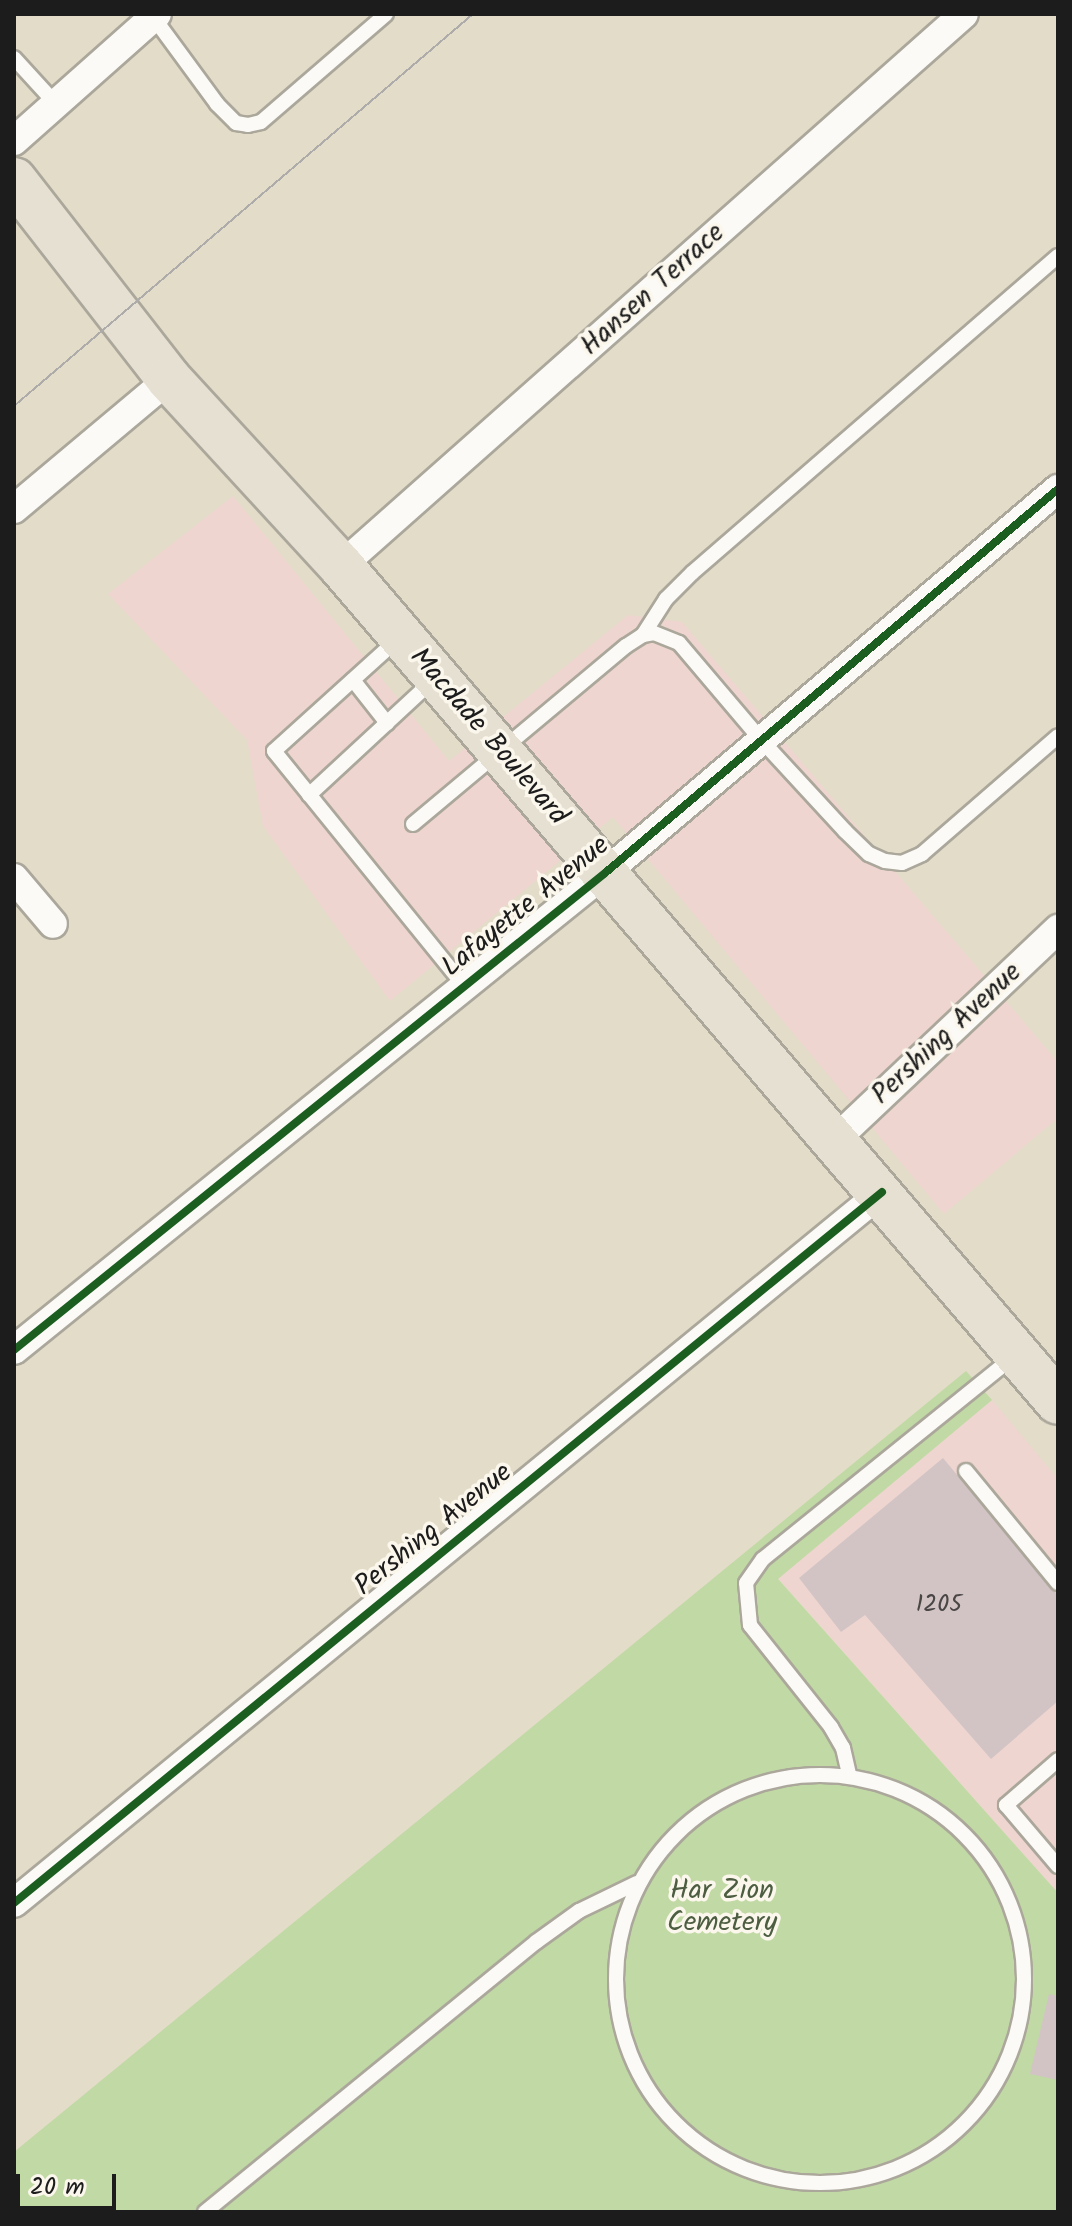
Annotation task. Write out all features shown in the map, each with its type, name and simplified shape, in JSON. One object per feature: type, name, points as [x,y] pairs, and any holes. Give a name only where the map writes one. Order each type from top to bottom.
[{"type":"main road","name":"Macdade Boulevard","points":[[14,180],[169,379],[341,566],[882,1192],[1058,1402]]},
{"type":"street","name":"Hansen Terrace","points":[[341,566],[964,14]]},
{"type":"street","points":[[14,141],[154,15]]},
{"type":"street","points":[[14,509],[169,379]]},
{"type":"street","name":"Lafayette Avenue","points":[[14,1350],[605,873],[1058,489]]},
{"type":"street","points":[[14,878],[53,924]]},
{"type":"street","name":"Pershing Avenue","points":[[836,1139],[1058,929]]},
{"type":"street","name":"Pershing Avenue","points":[[14,1903],[882,1192]]},
{"type":"lane","points":[[154,15],[217,104],[236,123],[248,125],[261,122],[386,14]]},
{"type":"lane","points":[[14,58],[56,104]]},
{"type":"lane","points":[[413,824],[643,635],[666,599],[692,573],[1058,256]]},
{"type":"lane","points":[[643,635],[666,635],[679,643],[763,742],[869,854],[902,863],[922,854],[1058,736]]},
{"type":"lane","points":[[401,636],[274,751],[464,986]]},
{"type":"lane","points":[[309,795],[437,677]]},
{"type":"lane","points":[[353,680],[387,723]]},
{"type":"lane","points":[[849,1774],[843,1748],[831,1727],[750,1625],[746,1583],[763,1559],[1018,1353]]},
{"type":"lane","points":[[966,1471],[1058,1583]]},
{"type":"lane","points":[[1058,1760],[1006,1805],[1058,1866]]},
{"type":"lane","points":[[849,1774],[915,1796],[969,1838],[1008,1896],[1024,1963],[1018,2032],[990,2094],[943,2144],[881,2176],[813,2185],[745,2171],[686,2136],[642,2083],[618,2018],[616,1949],[637,1883],[675,1832],[726,1795],[786,1775],[849,1774]]},
{"type":"lane","points":[[205,2212],[536,1942],[579,1911],[637,1883]]},
{"type":"shaded area","points":[[233,496],[449,761],[628,615],[682,622],[1058,1062],[1058,1118],[944,1214],[613,817],[390,1001],[263,826],[247,740],[108,594]]},
{"type":"shaded area","points":[[992,1400],[1058,1479],[1058,1893],[778,1578]]},
{"type":"green space","name":"Har Zion Cemetery","points":[[966,1371],[992,1400],[778,1579],[1058,1893],[1058,2212],[14,2212],[14,2152]]},
{"type":"building","points":[[943,1458],[1058,1596],[1058,1701],[991,1759],[865,1615],[841,1632],[799,1578]]},
{"type":"building","points":[[1049,1994],[1058,1996],[1058,2080],[1030,2074]]},
{"type":"tram line","points":[[14,406],[473,14]]},
{"type":"cycle path","points":[[14,1350],[605,873],[1058,489]]},
{"type":"cycle path","points":[[14,1903],[882,1192]]}]
